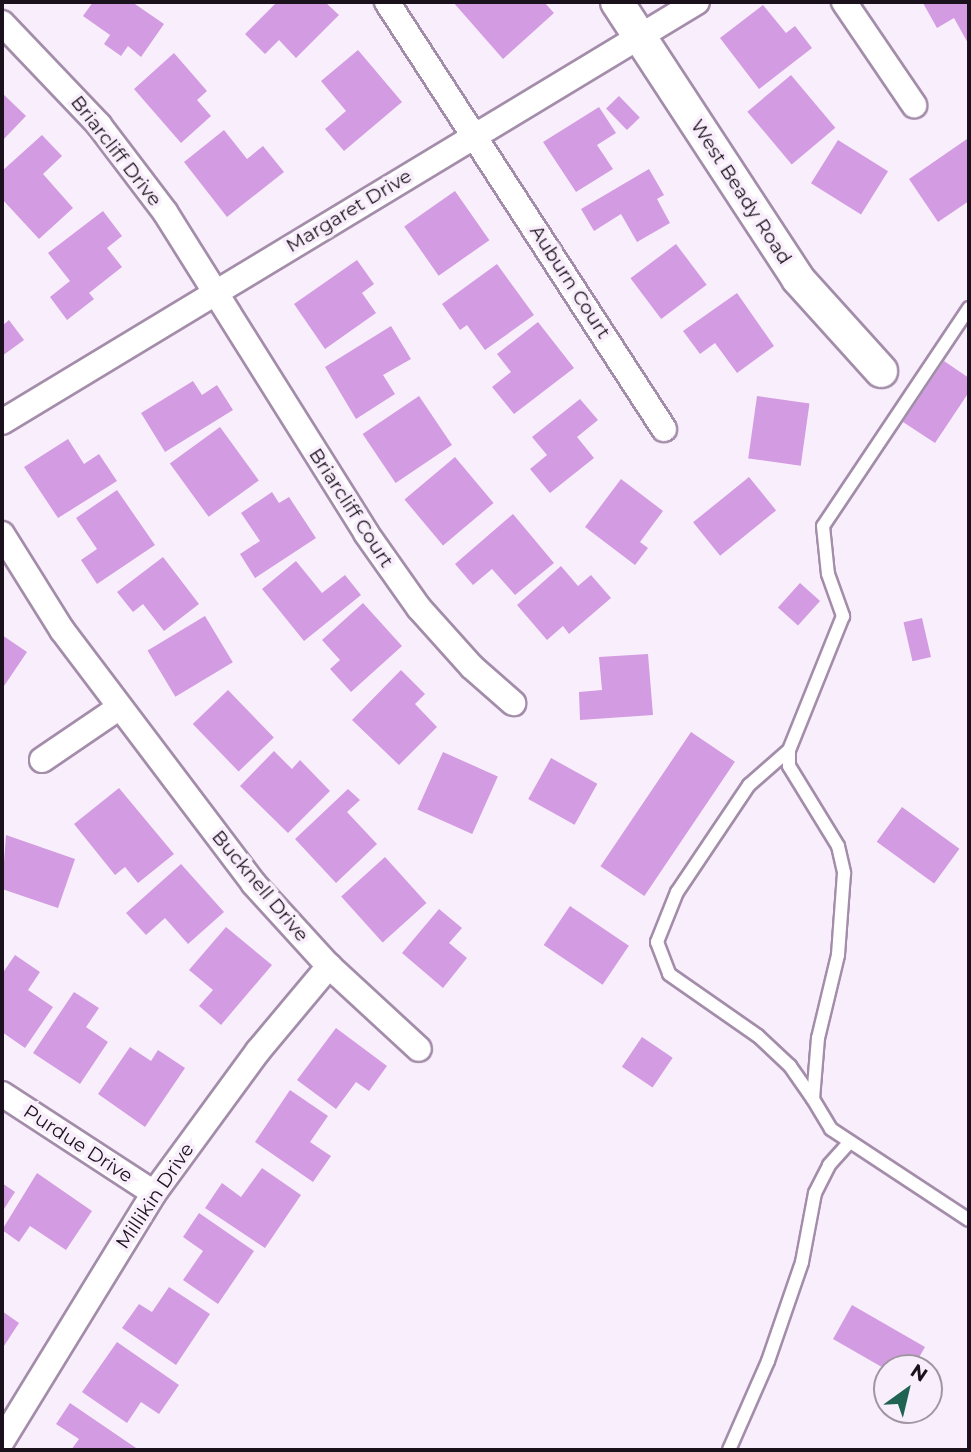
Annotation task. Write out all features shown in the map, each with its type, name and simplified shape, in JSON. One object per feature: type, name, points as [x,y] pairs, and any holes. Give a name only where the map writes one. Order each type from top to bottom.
[{"type":"street","name":"Auburn Court","points":[[387,2],[476,134],[664,429]]},
{"type":"street","name":"West Beady Road","points":[[617,2],[798,279],[881,371]]},
{"type":"street","name":"Margaret Drive","points":[[2,422],[696,2]]},
{"type":"street","points":[[844,2],[914,105]]},
{"type":"street","name":"Briarcliff Drive","points":[[2,23],[99,125],[164,212],[214,292]]},
{"type":"street","name":"Briarcliff Court","points":[[214,292],[419,608],[472,667],[513,703]]},
{"type":"street","name":"Bucknell Drive","points":[[2,534],[62,630],[254,884],[329,966],[419,1049]]},
{"type":"street","points":[[42,760],[120,706]]},
{"type":"street","name":"Millikin Drive","points":[[2,1441],[154,1193],[258,1051],[329,966]]},
{"type":"street","name":"Purdue Drive","points":[[2,1094],[154,1193]]},
{"type":"lane","points":[[813,1099],[818,1038],[838,955],[844,873],[838,846],[789,766],[789,751],[843,617],[828,574],[823,526],[969,308]]},
{"type":"lane","points":[[789,751],[750,785],[677,892],[657,942],[669,974],[758,1037],[790,1066],[831,1129],[969,1220]]},
{"type":"lane","points":[[729,1450],[768,1361],[802,1262],[816,1193],[829,1165],[850,1142]]},
{"type":"building","points":[[93,2],[132,2],[164,24],[141,57],[128,46],[121,56],[104,44],[110,35],[83,16]]},
{"type":"building","points":[[277,2],[325,2],[339,15],[296,58],[279,40],[265,54],[245,34]]},
{"type":"building","points":[[453,2],[544,2],[554,13],[503,59]]},
{"type":"building","points":[[969,2],[969,45],[954,18],[937,28],[923,3]]},
{"type":"building","points":[[763,5],[786,33],[795,26],[812,48],[759,89],[720,38]]},
{"type":"building","points":[[358,50],[402,102],[344,151],[325,129],[346,111],[321,81]]},
{"type":"building","points":[[174,53],[207,91],[197,100],[211,116],[181,143],[134,89]]},
{"type":"building","points":[[791,75],[835,128],[792,164],[747,112]]},
{"type":"building","points":[[2,93],[26,116],[2,141]]},
{"type":"building","points":[[619,96],[640,118],[627,130],[606,109]]},
{"type":"building","points":[[599,107],[616,133],[597,145],[613,169],[576,192],[543,142]]},
{"type":"building","points":[[224,130],[247,159],[263,146],[284,172],[227,217],[184,162]]},
{"type":"building","points":[[42,135],[62,156],[43,174],[73,208],[39,239],[2,199],[2,171]]},
{"type":"building","points":[[967,139],[969,201],[938,222],[909,179]]},
{"type":"building","points":[[838,140],[888,171],[861,215],[811,183]]},
{"type":"building","points":[[649,169],[664,195],[657,199],[670,223],[637,242],[621,214],[594,231],[581,209]]},
{"type":"building","points":[[455,191],[489,240],[439,276],[404,227]]},
{"type":"building","points":[[103,211],[122,236],[107,248],[122,267],[89,293],[94,299],[67,320],[50,297],[70,281],[48,253]]},
{"type":"building","points":[[676,244],[707,285],[661,319],[630,278]]},
{"type":"building","points":[[357,260],[374,284],[362,293],[376,313],[325,349],[294,304]]},
{"type":"building","points":[[497,264],[534,315],[485,350],[467,325],[460,330],[442,304]]},
{"type":"building","points":[[737,293],[774,346],[737,373],[715,343],[700,354],[683,331]]},
{"type":"building","points":[[9,320],[24,340],[2,356],[2,326]]},
{"type":"building","points":[[538,322],[574,368],[514,414],[492,387],[511,372],[497,354]]},
{"type":"building","points":[[391,326],[411,359],[383,375],[395,394],[356,419],[325,367]]},
{"type":"building","points":[[944,361],[969,378],[969,392],[935,443],[903,422]]},
{"type":"building","points":[[193,381],[202,395],[217,385],[233,410],[165,452],[141,413]]},
{"type":"building","points":[[419,396],[452,445],[396,483],[363,434]]},
{"type":"building","points":[[757,396],[809,403],[801,466],[748,458]]},
{"type":"building","points":[[580,399],[598,420],[577,437],[594,458],[550,493],[530,469],[547,455],[532,437]]},
{"type":"building","points":[[220,427],[259,480],[209,517],[170,463]]},
{"type":"building","points":[[68,439],[84,464],[99,454],[117,481],[58,518],[24,467]]},
{"type":"building","points":[[455,457],[494,503],[443,545],[404,499]]},
{"type":"building","points":[[749,477],[776,510],[720,556],[693,522]]},
{"type":"building","points":[[621,479],[663,511],[640,542],[648,548],[635,565],[585,527]]},
{"type":"building","points":[[117,490],[155,545],[97,584],[81,560],[97,549],[76,518]]},
{"type":"building","points":[[272,492],[279,503],[289,497],[316,538],[255,578],[240,554],[260,541],[241,513]]},
{"type":"building","points":[[513,514],[554,563],[515,595],[492,569],[473,585],[455,564]]},
{"type":"building","points":[[163,557],[199,604],[164,631],[143,604],[133,612],[117,592]]},
{"type":"building","points":[[296,561],[322,593],[345,575],[361,595],[304,641],[262,589]]},
{"type":"building","points":[[561,566],[578,586],[591,575],[611,598],[569,634],[563,626],[547,640],[517,605]]},
{"type":"building","points":[[800,583],[820,601],[798,626],[778,608]]},
{"type":"building","points":[[363,603],[402,646],[351,692],[330,669],[340,660],[322,640]]},
{"type":"building","points":[[205,616],[233,662],[175,697],[148,651]]},
{"type":"building","points":[[922,618],[931,657],[912,661],[903,622]]},
{"type":"building","points":[[2,635],[27,652],[2,689]]},
{"type":"building","points":[[648,654],[653,715],[580,720],[579,692],[602,690],[599,657]]},
{"type":"building","points":[[401,670],[425,694],[415,704],[437,727],[399,765],[352,720]]},
{"type":"building","points":[[228,690],[274,737],[239,772],[193,724]]},
{"type":"building","points":[[691,732],[735,762],[644,896],[600,866]]},
{"type":"building","points":[[274,751],[292,769],[300,760],[330,791],[288,833],[240,786]]},
{"type":"building","points":[[443,752],[498,776],[472,834],[417,810]]},
{"type":"building","points":[[551,758],[597,784],[575,825],[528,799]]},
{"type":"building","points":[[119,788],[174,854],[138,883],[125,867],[115,875],[74,824]]},
{"type":"building","points":[[348,789],[360,800],[347,812],[377,844],[336,883],[295,839]]},
{"type":"building","points":[[902,807],[959,849],[934,884],[877,842]]},
{"type":"building","points":[[6,835],[75,859],[58,908],[2,889]]},
{"type":"building","points":[[385,857],[426,903],[383,943],[341,896]]},
{"type":"building","points":[[181,864],[224,912],[188,944],[165,918],[146,935],[126,913]]},
{"type":"building","points":[[570,906],[629,946],[603,985],[544,945]]},
{"type":"building","points":[[439,909],[462,928],[449,943],[467,958],[443,988],[402,953]]},
{"type":"building","points":[[226,927],[272,965],[221,1025],[199,1006],[213,990],[189,970]]},
{"type":"building","points":[[15,955],[40,972],[28,990],[53,1007],[25,1048],[2,1032],[2,974]]},
{"type":"building","points":[[74,992],[99,1008],[86,1027],[108,1042],[80,1084],[33,1053]]},
{"type":"building","points":[[336,1028],[387,1066],[369,1091],[356,1082],[336,1109],[297,1080]]},
{"type":"building","points":[[642,1037],[673,1058],[653,1088],[622,1067]]},
{"type":"building","points":[[130,1047],[151,1061],[158,1050],[185,1068],[145,1127],[98,1094]]},
{"type":"building","points":[[290,1090],[328,1116],[310,1142],[331,1156],[313,1182],[255,1142]]},
{"type":"building","points":[[262,1168],[301,1195],[265,1248],[205,1208],[222,1183],[241,1197]]},
{"type":"building","points":[[37,1173],[92,1211],[66,1250],[30,1226],[19,1242],[2,1230]]},
{"type":"building","points":[[2,1183],[15,1192],[2,1212]]},
{"type":"building","points":[[199,1213],[254,1251],[218,1304],[183,1280],[203,1251],[183,1237]]},
{"type":"building","points":[[169,1287],[210,1314],[176,1365],[122,1328],[139,1304],[152,1312]]},
{"type":"building","points":[[852,1305],[925,1347],[921,1354],[873,1354],[873,1362],[833,1339]]},
{"type":"building","points":[[2,1311],[19,1323],[2,1349]]},
{"type":"building","points":[[117,1342],[179,1385],[159,1414],[141,1402],[127,1423],[82,1392]]},
{"type":"building","points":[[70,1403],[139,1450],[71,1450],[79,1439],[56,1424]]}]
